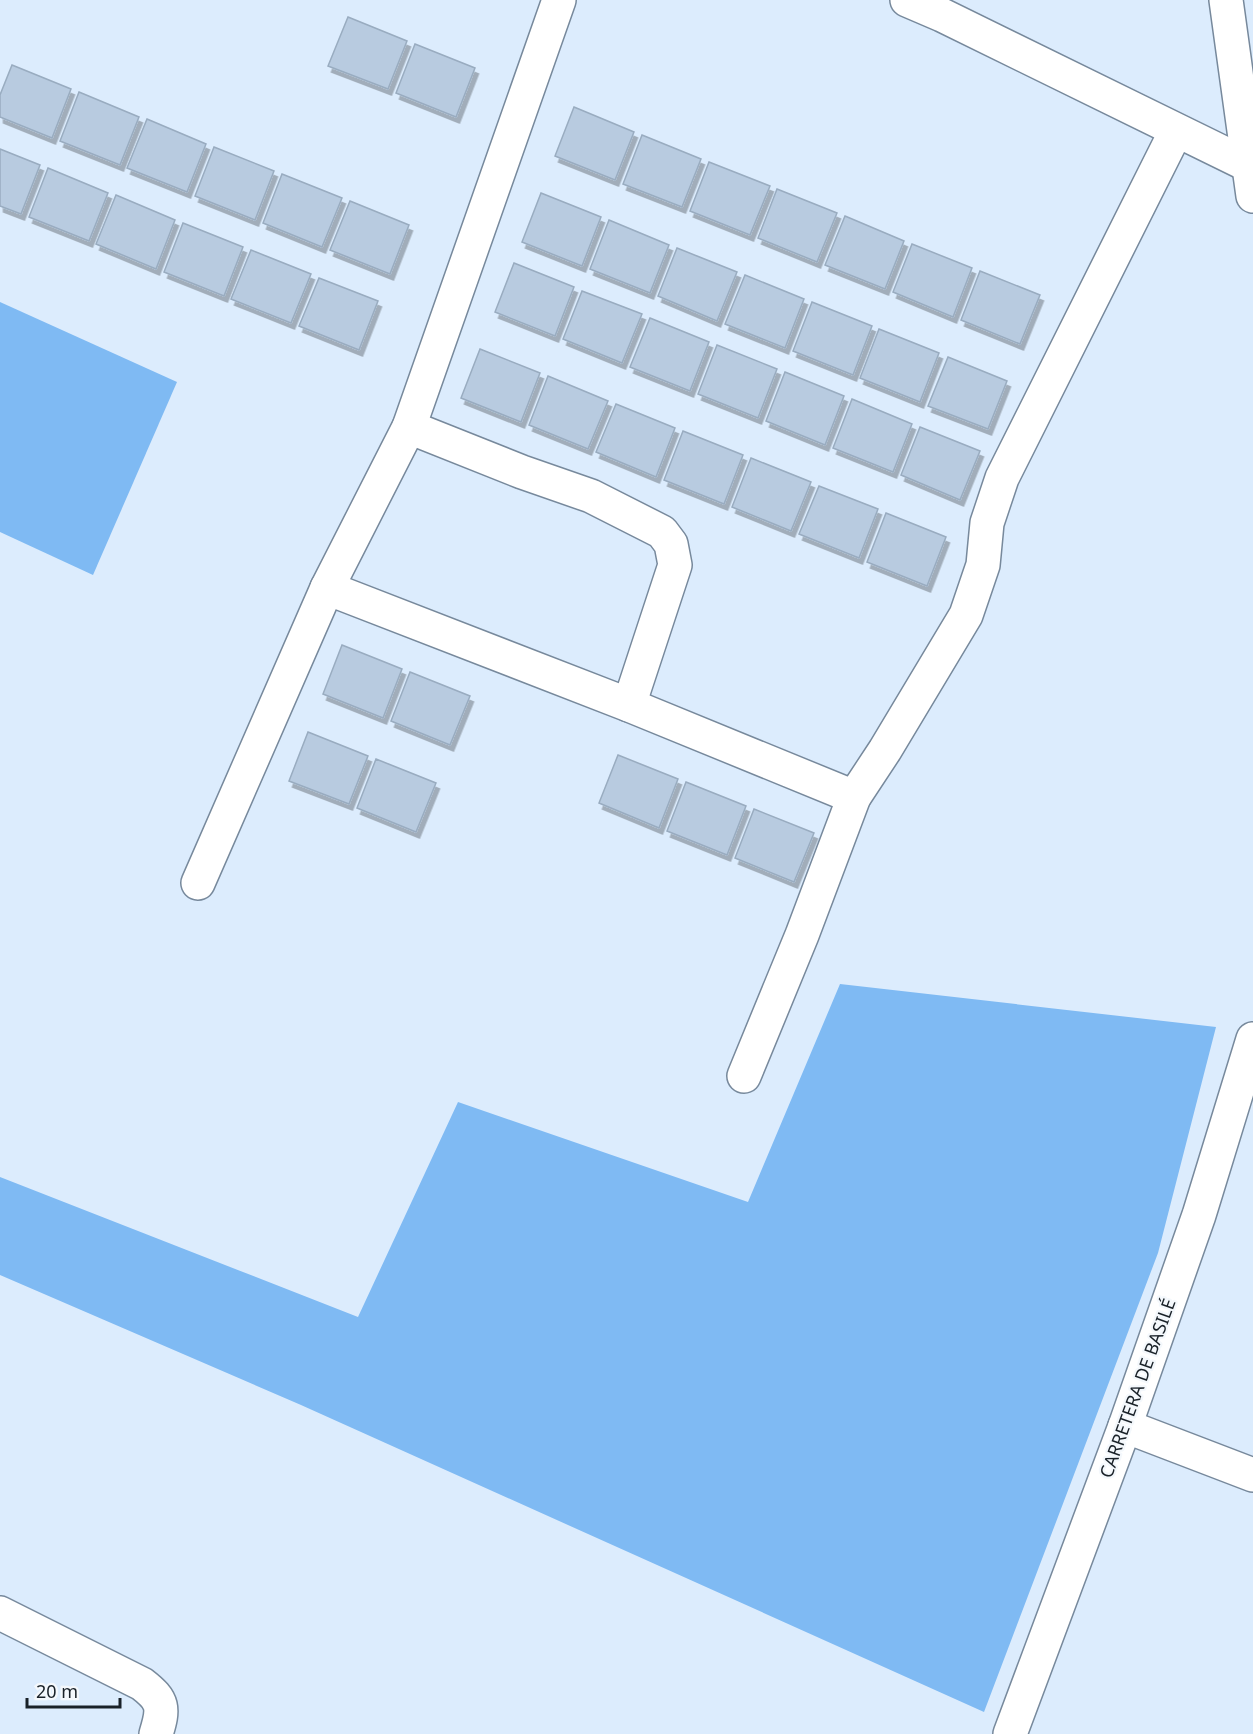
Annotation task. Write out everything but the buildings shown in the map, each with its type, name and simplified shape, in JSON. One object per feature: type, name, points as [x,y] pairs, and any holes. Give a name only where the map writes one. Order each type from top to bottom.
[{"type":"street","points":[[198,883],[327,588],[409,428],[559,0]]},
{"type":"street","points":[[907,0],[1248,165]]},
{"type":"street","points":[[1226,0],[1253,196]]},
{"type":"street","points":[[744,1076],[802,935],[854,797],[966,615],[982,565],[987,524],[1002,478],[1176,131]]},
{"type":"street","points":[[409,428],[591,496],[662,532],[671,544],[675,565],[629,705]]},
{"type":"street","points":[[327,588],[629,705],[854,797]]},
{"type":"street","name":"CARRETERA DE BASILÉ","points":[[1010,1734],[1125,1426],[1199,1215],[1253,1039]]},
{"type":"street","points":[[1125,1426],[1253,1475]]},
{"type":"street","points":[[0,1613],[142,1684],[156,1695],[163,1712],[156,1734]]},
{"type":"shaded area","points":[[0,302],[177,382],[93,575],[0,532]]},
{"type":"shaded area","points":[[840,984],[1216,1027],[1158,1253],[984,1712],[301,1405],[0,1275],[0,1177],[358,1317],[458,1102],[748,1202]]}]
